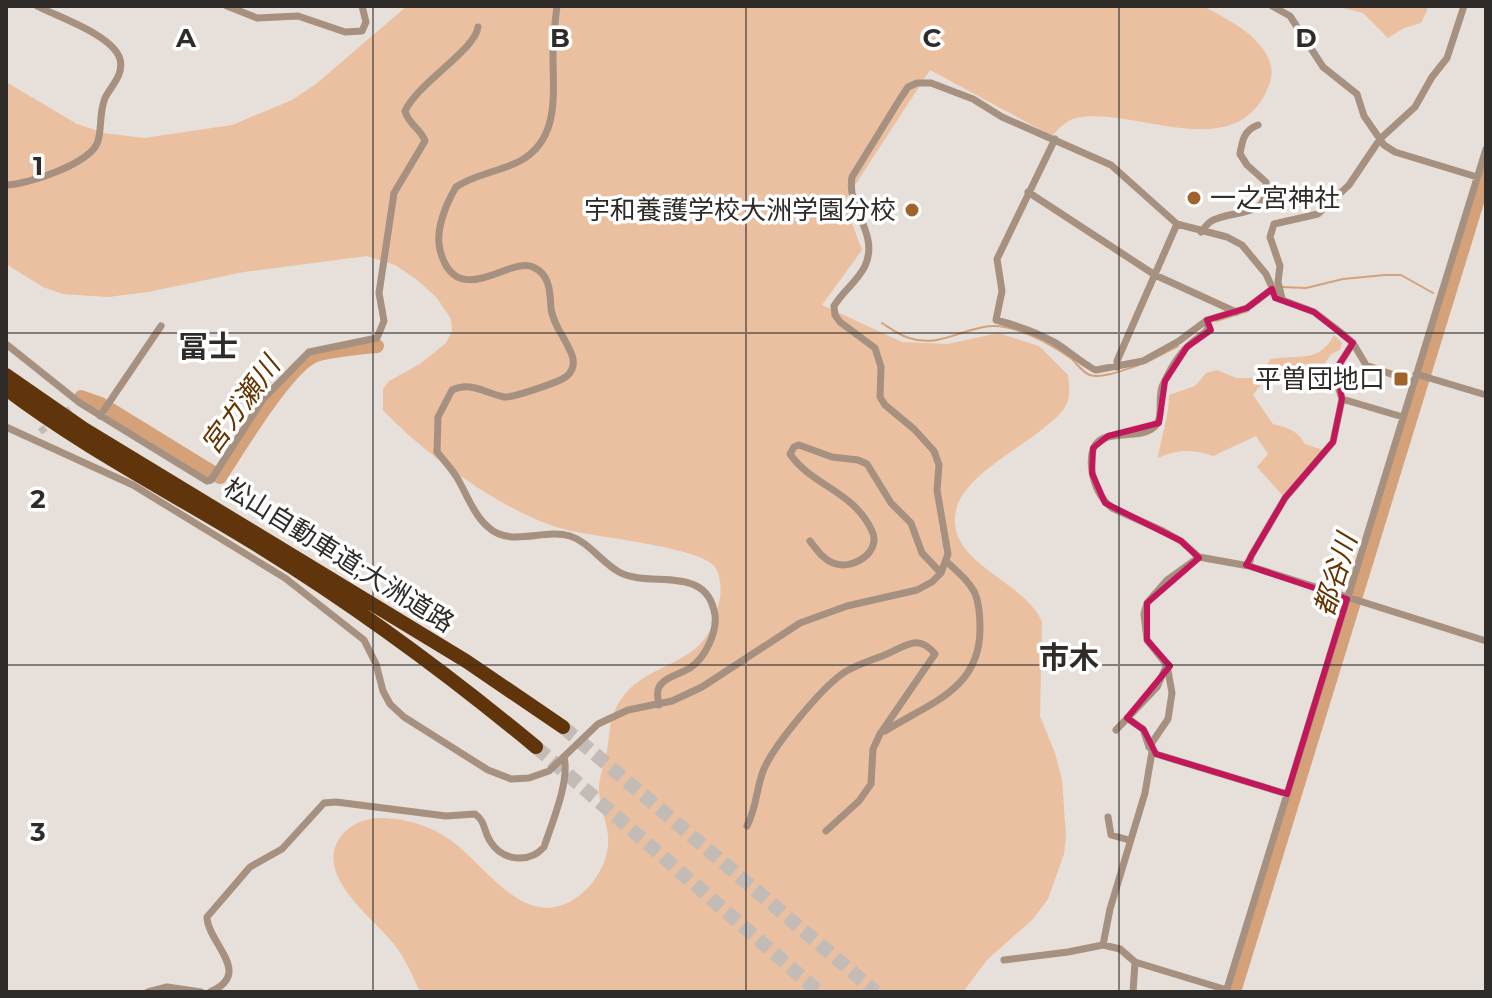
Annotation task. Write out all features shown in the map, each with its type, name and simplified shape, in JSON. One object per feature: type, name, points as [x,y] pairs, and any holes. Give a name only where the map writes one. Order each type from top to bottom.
[{"type":"highway","name":"松山自動車道;大洲道路","points":[[6,375],[84,429],[466,661],[563,727]]},
{"type":"highway","name":"松山自動車道;大洲道路","points":[[6,389],[48,419],[360,612],[453,680],[536,747]]},
{"type":"street","points":[[6,185],[25,183],[85,159],[98,141],[103,103],[120,71],[120,59],[113,47],[94,34],[37,6]]},
{"type":"street","points":[[227,6],[257,18],[298,16],[345,32],[362,31],[366,22],[362,6]]},
{"type":"street","points":[[557,6],[553,47],[555,98],[551,124],[532,153],[521,161],[456,187],[444,213],[439,243],[448,268],[467,280],[524,266],[533,267],[540,273],[552,293],[551,310],[573,355],[573,365],[566,377],[510,397],[465,385],[452,390],[438,417],[437,452],[454,473],[488,528],[510,537],[571,536],[623,574],[691,583],[704,591],[714,613],[715,624],[708,647],[690,668],[661,684],[657,691],[659,705]]},
{"type":"street","points":[[1272,6],[1290,16],[1323,67],[1357,94],[1364,116],[1380,139],[1395,152],[1477,177]]},
{"type":"street","points":[[1282,298],[1278,282],[1280,266],[1270,237],[1274,224],[1310,217],[1324,209],[1349,185],[1380,139],[1415,107],[1447,58],[1464,6]]},
{"type":"street","points":[[6,344],[80,403],[207,481],[211,480],[263,399],[309,352],[377,338],[384,321],[379,293],[394,193],[425,141],[406,118],[405,111],[437,73],[469,46],[477,35],[478,27]]},
{"type":"street","points":[[6,427],[133,485],[285,578],[364,640],[372,652],[383,691],[390,704],[404,717],[488,770],[511,779],[529,778],[549,771],[598,724],[628,710],[659,705],[702,687],[800,623],[847,606],[917,590],[941,573],[948,554],[937,490],[939,465],[934,451],[885,405],[880,397],[881,367],[875,348],[840,322],[834,306],[856,281],[869,253],[869,237],[852,199],[852,177],[908,87],[917,83],[931,83],[973,99],[1002,117],[1111,165],[1177,224],[1227,237],[1242,245],[1266,274],[1277,298],[1314,312],[1353,343],[1366,365],[1486,395]]},
{"type":"street","points":[[1201,232],[1212,221],[1251,212],[1261,204],[1267,191],[1266,182],[1240,154],[1249,128],[1258,125]]},
{"type":"street","points":[[1055,139],[997,259],[1002,291],[996,320],[1051,340],[1090,368],[1117,367],[1143,361],[1219,315],[1247,308],[1272,289]]},
{"type":"street","points":[[1004,960],[1103,945],[1120,949],[1135,962],[1226,991],[1282,825],[1287,794],[1351,600],[1403,417],[1419,377],[1486,150]]},
{"type":"street","points":[[1028,192],[1155,275],[1236,312]]},
{"type":"street","points":[[1117,367],[1177,224]]},
{"type":"street","points":[[1208,323],[1204,334],[1180,355],[1165,381],[1156,425],[1149,430],[1108,436],[1093,448],[1092,473],[1105,503],[1181,541],[1199,557],[1249,566],[1486,641]]},
{"type":"street","points":[[100,416],[161,326]]},
{"type":"street","points":[[1249,566],[1251,556],[1285,498],[1333,442],[1342,399],[1336,380],[1337,368],[1353,343]]},
{"type":"street","points":[[1342,399],[1403,417]]},
{"type":"street","points":[[70,409],[80,403]]},
{"type":"street","points":[[24,434],[40,432]]},
{"type":"street","points":[[810,541],[820,554],[844,565],[858,562],[867,555],[874,544],[874,535],[865,517],[846,497],[797,464],[790,454],[799,445],[832,457],[867,464],[891,503],[911,523],[922,553],[941,573]]},
{"type":"street","points":[[1103,945],[1129,840],[1145,793],[1150,750],[1168,719],[1172,705],[1167,665],[1147,640],[1144,614],[1147,603],[1167,580],[1199,557]]},
{"type":"street","points":[[880,734],[941,698],[974,667],[980,634],[976,594],[960,572],[946,561]]},
{"type":"street","points":[[747,826],[755,811],[763,772],[782,740],[834,682],[844,672],[915,642],[928,645],[935,654],[931,662],[880,734],[873,749],[871,784],[859,801],[826,831]]},
{"type":"street","points":[[1116,730],[1157,687],[1167,665]]},
{"type":"street","points":[[1127,718],[1143,729],[1150,750]]},
{"type":"street","points":[[1150,750],[1287,794]]},
{"type":"street","points":[[210,992],[225,979],[229,967],[228,958],[207,929],[207,917],[250,867],[282,849],[324,803],[446,816],[475,814],[484,820],[489,840],[499,851],[510,858],[527,858],[537,855],[544,847],[564,778],[564,757]]},
{"type":"street","points":[[1108,817],[1111,835],[1129,840]]},
{"type":"street","points":[[1133,992],[1135,962]]},
{"type":"street","points":[[148,992],[167,987],[201,992]]},
{"type":"highlighted area","points":[[1272,289],[1275,298],[1314,312],[1353,343],[1337,368],[1342,399],[1333,442],[1285,498],[1246,565],[1347,599],[1287,794],[1156,754],[1144,730],[1127,718],[1170,666],[1147,640],[1147,603],[1199,558],[1181,541],[1105,503],[1092,473],[1093,448],[1108,436],[1159,423],[1165,381],[1187,347],[1211,330],[1207,320],[1247,308]]},
{"type":"shaded area","points":[[407,6],[1203,6],[1244,30],[1267,55],[1272,71],[1265,94],[1249,115],[1229,126],[1178,128],[1099,116],[1073,119],[1052,136],[930,70],[844,202],[862,250],[822,305],[902,342],[948,344],[998,333],[1039,346],[1068,375],[1069,398],[1062,411],[980,475],[969,486],[956,510],[956,528],[962,544],[973,558],[1020,594],[1042,622],[1040,716],[1062,780],[1066,836],[1064,854],[1048,899],[1033,919],[987,960],[963,992],[420,992],[397,948],[341,882],[334,867],[334,851],[341,836],[360,822],[384,818],[402,820],[438,832],[502,887],[529,904],[544,908],[559,906],[579,896],[596,878],[606,857],[608,835],[599,786],[614,713],[635,684],[692,651],[705,638],[720,598],[717,571],[706,560],[690,554],[567,530],[519,511],[444,464],[383,410],[383,389],[389,381],[420,364],[446,343],[452,331],[451,319],[437,298],[395,265],[367,256],[244,272],[108,297],[63,294],[43,287],[6,264],[6,82],[77,124],[104,133],[144,138],[232,125],[292,100],[316,84]]},
{"type":"shaded area","points":[[1335,6],[1429,6],[1421,23],[1404,28],[1388,38],[1363,13]]},
{"type":"shaded area","points":[[1334,335],[1342,343],[1340,350],[1331,354],[1323,367],[1308,370],[1302,385],[1287,387],[1271,372],[1253,395],[1273,424],[1292,430],[1305,444],[1326,451],[1285,498],[1257,467],[1268,454],[1256,436],[1213,456],[1185,451],[1158,458],[1169,395],[1195,386],[1206,373],[1217,370],[1236,378],[1257,378],[1271,359],[1315,354]]},
{"type":"waterway","name":"都谷川","points":[[1234,992],[1486,173]]},
{"type":"waterway","points":[[1282,287],[1306,288],[1343,279],[1401,275],[1433,293]]},
{"type":"waterway","points":[[1216,321],[1248,311]]},
{"type":"waterway","points":[[882,323],[902,335],[922,341],[946,338],[981,327],[1005,327],[1049,344],[1085,372],[1095,376],[1139,365]]},
{"type":"waterway","name":"宮ガ瀬川","points":[[111,410],[220,477],[278,391],[305,362],[316,355],[377,346]]},
{"type":"waterway","points":[[1145,363],[1178,346]]},
{"type":"waterway","name":"宮ガ瀬川","points":[[81,397],[101,404]]},
{"type":"tunnel","points":[[40,432],[70,409]]},
{"type":"tunnel","points":[[563,727],[876,992]]},
{"type":"tunnel","points":[[536,747],[819,992]]},
{"type":"place","name":"一之宮神社","points":[[1194,198]]},
{"type":"place","name":"宇和養護学校大洲学園分校","points":[[912,210]]},
{"type":"place","name":"平曽団地口","points":[[1401,379]]},
{"type":"district","name":"冨士","points":[[208,347]]},
{"type":"district","name":"市木","points":[[1069,658]]}]
